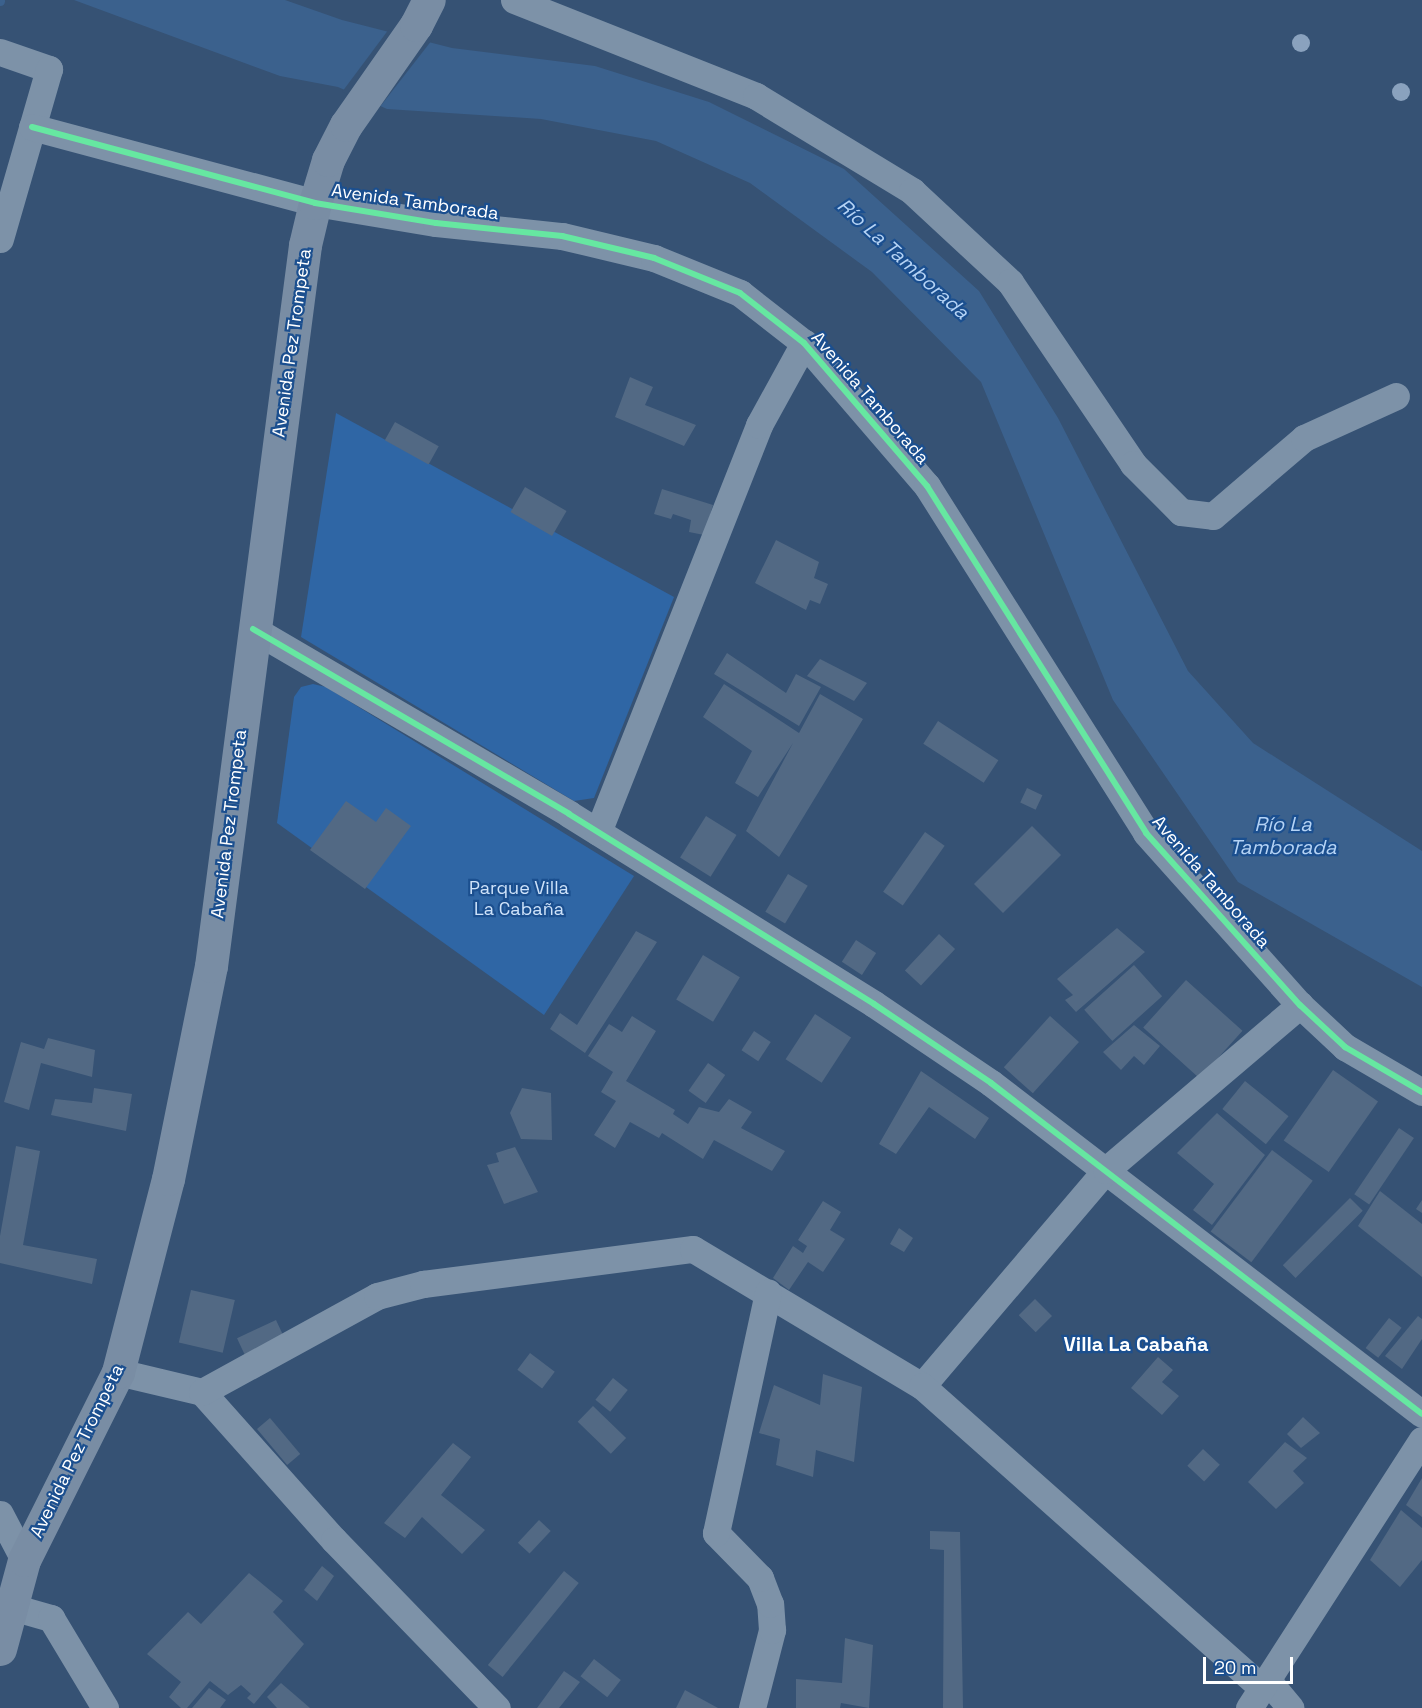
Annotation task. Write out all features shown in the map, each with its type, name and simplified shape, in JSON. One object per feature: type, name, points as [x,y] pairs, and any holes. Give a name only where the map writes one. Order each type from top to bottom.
[{"type":"main road","name":"Avenida Pez Trompeta","points":[[0,1649],[12,1607],[12,1558],[118,1372],[168,1179],[210,966],[305,245],[315,203],[328,160],[359,106],[423,13]]},
{"type":"street","points":[[514,0],[756,96],[912,191],[1010,282],[1133,464],[1181,512],[1213,516],[1304,438],[1396,396]]},
{"type":"street","points":[[0,52],[49,69],[0,239]]},
{"type":"street","name":"Avenida Tamborada","points":[[32,127],[315,203],[436,223],[562,236],[654,258],[741,293],[804,343],[927,486],[1146,833],[1300,1005],[1345,1047],[1422,1092]]},
{"type":"street","points":[[598,832],[759,425],[804,343]]},
{"type":"street","points":[[253,629],[598,832],[874,1004],[991,1083],[1422,1414]]},
{"type":"street","points":[[922,1386],[1106,1170],[1300,1005]]},
{"type":"street","points":[[202,1392],[377,1296],[423,1284],[693,1249],[922,1386],[1259,1692],[1291,1708]]},
{"type":"street","points":[[752,1708],[772,1630],[770,1604],[760,1578],[716,1533],[768,1293]]},
{"type":"street","points":[[118,1372],[202,1392],[334,1540],[498,1708]]},
{"type":"street","points":[[1259,1692],[1422,1440]]},
{"type":"street","points":[[0,1514],[12,1558]]},
{"type":"street","points":[[12,1607],[51,1618],[105,1708]]},
{"type":"green space","points":[[336,413],[674,597],[594,798],[574,801],[301,637]]},
{"type":"green space","name":"Parque Villa La Cabaña","points":[[313,684],[326,687],[634,876],[544,1015],[277,823],[294,697],[301,687]]},
{"type":"water","name":"Río La Tamborada","points":[[74,0],[285,0],[342,20],[452,48],[595,66],[709,102],[844,169],[979,291],[1058,418],[1188,671],[1253,743],[1422,851],[1422,987],[1238,882],[1113,700],[981,382],[872,272],[750,183],[656,141],[541,119],[387,109],[338,87],[280,76]]},
{"type":"pier","points":[[389,29],[432,40],[379,108],[342,92]]},
{"type":"building","points":[[630,377],[653,387],[645,405],[696,425],[684,446],[615,417]]},
{"type":"building","points":[[395,422],[439,446],[429,465],[385,440]]},
{"type":"building","points":[[525,487],[567,511],[552,536],[510,512]]},
{"type":"building","points":[[662,489],[713,505],[704,535],[689,532],[691,520],[673,514],[671,519],[654,514]]},
{"type":"building","points":[[776,540],[819,562],[814,578],[828,584],[820,604],[810,600],[806,610],[755,583]]},
{"type":"building","points":[[727,653],[786,693],[796,674],[821,687],[799,726],[714,674]]},
{"type":"building","points":[[820,659],[867,683],[854,701],[807,676]]},
{"type":"building","points":[[724,684],[799,733],[820,694],[863,719],[779,857],[746,831],[793,743],[758,797],[735,783],[752,751],[703,717]]},
{"type":"building","points":[[938,721],[998,760],[984,783],[923,744]]},
{"type":"building","points":[[1027,788],[1042,795],[1036,810],[1020,803]]},
{"type":"building","points":[[346,801],[376,822],[386,808],[411,826],[365,889],[310,850]]},
{"type":"building","points":[[706,816],[737,835],[711,877],[680,858]]},
{"type":"building","points":[[1032,826],[1061,855],[1003,913],[974,884]]},
{"type":"building","points":[[925,832],[945,846],[903,906],[883,892]]},
{"type":"building","points":[[788,874],[808,886],[785,924],[765,912]]},
{"type":"building","points":[[1117,928],[1145,952],[1076,1012],[1065,1000],[1073,995],[1057,979]]},
{"type":"building","points":[[636,931],[657,942],[585,1053],[550,1029],[560,1013],[577,1025]]},
{"type":"building","points":[[939,934],[955,949],[921,986],[905,971]]},
{"type":"building","points":[[856,940],[876,953],[862,975],[842,962]]},
{"type":"building","points":[[703,955],[740,977],[713,1022],[676,1000]]},
{"type":"building","points":[[1134,965],[1162,996],[1112,1041],[1084,1010]]},
{"type":"building","points":[[1186,980],[1242,1031],[1200,1078],[1143,1028]]},
{"type":"building","points":[[815,1014],[851,1037],[822,1083],[786,1059]]},
{"type":"building","points":[[632,1016],[656,1031],[626,1081],[675,1110],[673,1114],[688,1124],[699,1107],[719,1112],[729,1099],[752,1112],[741,1128],[785,1151],[772,1171],[714,1140],[703,1159],[662,1133],[659,1138],[630,1122],[615,1148],[594,1135],[616,1101],[601,1092],[613,1072],[588,1056],[609,1024],[622,1032]]},
{"type":"building","points":[[1050,1016],[1079,1042],[1033,1093],[1004,1067]]},
{"type":"building","points":[[1134,1025],[1160,1046],[1144,1065],[1134,1056],[1121,1070],[1103,1052]]},
{"type":"building","points":[[754,1031],[771,1042],[758,1061],[741,1050]]},
{"type":"building","points":[[48,1038],[95,1050],[92,1077],[41,1063],[29,1110],[4,1102],[21,1042],[44,1049]]},
{"type":"building","points":[[708,1063],[725,1075],[706,1103],[688,1091]]},
{"type":"building","points":[[1333,1070],[1378,1102],[1329,1172],[1284,1140]]},
{"type":"building","points":[[921,1071],[989,1118],[975,1139],[929,1107],[896,1154],[879,1144]]},
{"type":"building","points":[[1245,1081],[1289,1116],[1266,1144],[1222,1109]]},
{"type":"building","points":[[94,1088],[132,1094],[126,1131],[51,1115],[55,1099],[92,1103]]},
{"type":"building","points":[[522,1088],[551,1093],[552,1140],[521,1139],[510,1113]]},
{"type":"building","points":[[1217,1113],[1265,1155],[1212,1225],[1193,1210],[1214,1184],[1177,1153]]},
{"type":"building","points":[[1399,1128],[1414,1138],[1369,1204],[1354,1194]]},
{"type":"building","points":[[16,1146],[40,1151],[23,1245],[97,1259],[92,1284],[0,1263],[0,1236]]},
{"type":"building","points":[[515,1147],[538,1192],[504,1204],[487,1165],[499,1162],[496,1153]]},
{"type":"building","points":[[1272,1150],[1313,1181],[1251,1262],[1211,1231]]},
{"type":"building","points":[[1380,1191],[1422,1224],[1422,1277],[1358,1226]]},
{"type":"building","points":[[1350,1198],[1363,1211],[1296,1278],[1283,1265]]},
{"type":"building","points":[[1422,1200],[1422,1213],[1416,1209]]},
{"type":"building","points":[[823,1201],[841,1212],[830,1230],[845,1239],[823,1272],[808,1262],[789,1290],[773,1278],[793,1246],[803,1253],[807,1246],[798,1240]]},
{"type":"building","points":[[899,1228],[913,1238],[904,1252],[890,1244]]},
{"type":"building","points":[[191,1290],[235,1300],[223,1353],[179,1343]]},
{"type":"building","points":[[1035,1299],[1052,1316],[1036,1332],[1019,1315]]},
{"type":"building","points":[[1418,1316],[1422,1319],[1422,1339],[1402,1369],[1385,1356]]},
{"type":"building","points":[[1389,1318],[1402,1328],[1378,1358],[1366,1348]]},
{"type":"building","points":[[276,1320],[285,1339],[246,1357],[237,1338]]},
{"type":"building","points":[[530,1353],[555,1372],[542,1388],[517,1370]]},
{"type":"building","points":[[1158,1357],[1173,1370],[1162,1382],[1179,1396],[1162,1415],[1131,1388]]},
{"type":"building","points":[[823,1374],[862,1387],[854,1462],[816,1450],[813,1477],[776,1465],[780,1439],[759,1433],[774,1385],[820,1405]]},
{"type":"building","points":[[613,1378],[628,1390],[610,1412],[595,1400]]},
{"type":"building","points":[[593,1406],[626,1438],[611,1454],[578,1422]]},
{"type":"building","points":[[1303,1417],[1320,1433],[1301,1448],[1287,1434]]},
{"type":"building","points":[[270,1418],[300,1454],[287,1465],[257,1429]]},
{"type":"building","points":[[1285,1442],[1307,1458],[1293,1471],[1304,1483],[1276,1509],[1248,1482]]},
{"type":"building","points":[[453,1443],[471,1457],[441,1495],[485,1530],[462,1554],[422,1517],[405,1538],[384,1523]]},
{"type":"building","points":[[1203,1449],[1220,1465],[1204,1482],[1187,1466]]},
{"type":"building","points":[[1422,1478],[1422,1517],[1406,1505]]},
{"type":"building","points":[[1401,1510],[1422,1528],[1422,1560],[1400,1587],[1370,1560]]},
{"type":"building","points":[[539,1520],[551,1531],[530,1554],[518,1543]]},
{"type":"building","points":[[930,1531],[960,1532],[963,1708],[943,1708],[944,1550],[930,1549]]},
{"type":"building","points":[[322,1566],[334,1576],[317,1601],[304,1590]]},
{"type":"building","points":[[564,1571],[579,1583],[503,1677],[488,1665]]},
{"type":"building","points":[[249,1573],[283,1601],[273,1612],[304,1644],[254,1704],[247,1698],[251,1694],[241,1685],[228,1695],[210,1681],[187,1708],[181,1708],[169,1697],[181,1682],[147,1654],[188,1612],[201,1624]]},
{"type":"building","points":[[845,1638],[873,1645],[869,1708],[841,1703],[840,1708],[796,1708],[796,1679],[842,1683]]},
{"type":"building","points":[[594,1659],[621,1680],[607,1697],[580,1676]]},
{"type":"building","points":[[564,1671],[580,1682],[559,1708],[537,1708]]},
{"type":"building","points":[[281,1683],[310,1708],[277,1708],[267,1697]]},
{"type":"building","points":[[209,1688],[226,1700],[220,1708],[192,1708]]},
{"type":"building","points":[[685,1690],[718,1708],[676,1708]]},
{"type":"cycle path","points":[[32,127],[315,203],[436,223],[562,236],[654,258],[740,293],[804,343],[927,486],[1146,833],[1300,1005],[1345,1047],[1422,1092]]},
{"type":"cycle path","points":[[253,629],[569,814],[874,1004],[991,1083],[1422,1414]]},
{"type":"district","name":"Villa La Cabaña","points":[[1136,1344]]}]
